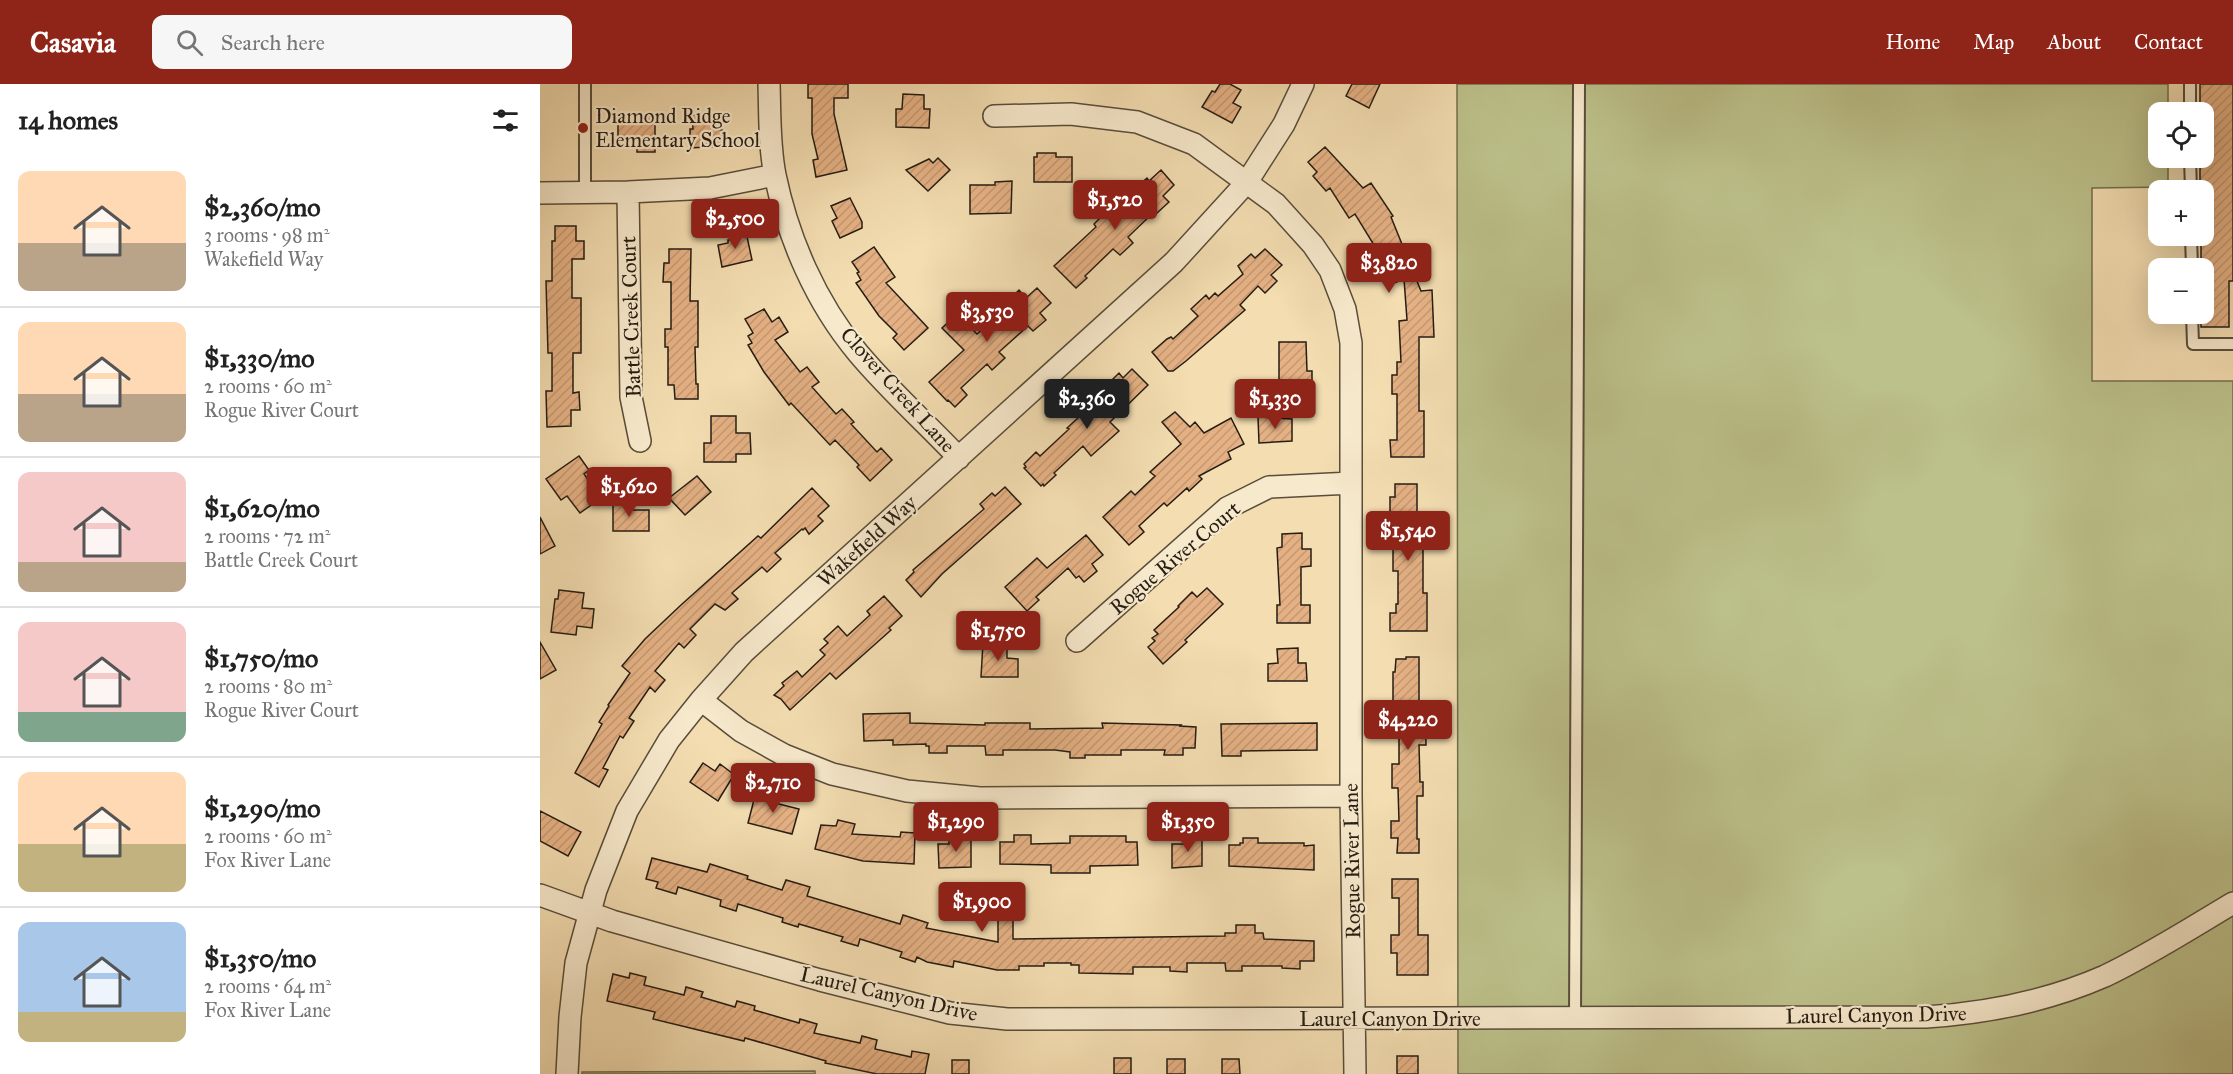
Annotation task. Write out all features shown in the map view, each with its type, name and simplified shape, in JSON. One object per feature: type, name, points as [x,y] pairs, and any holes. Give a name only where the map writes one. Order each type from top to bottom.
[{"type":"street","name":"Clover Creek Lane","points":[[770,84],[770,131],[775,175],[794,242],[823,302],[857,352],[959,458]]},
{"type":"street","name":"Wakefield Way","points":[[567,1074],[576,963],[589,914],[627,811],[669,740],[744,652],[1174,262],[1247,182],[1284,124],[1303,84]]},
{"type":"street","name":"Rogue River Lane","points":[[994,116],[1071,114],[1137,122],[1194,144],[1276,204],[1313,244],[1330,270],[1345,309],[1351,343],[1355,1074]]},
{"type":"street","points":[[540,193],[710,188],[775,175]]},
{"type":"street","name":"Battle Creek Court","points":[[628,192],[631,397],[640,441]]},
{"type":"street","name":"Rogue River Court","points":[[1077,641],[1227,508],[1269,487],[1351,483]]},
{"type":"street","points":[[701,700],[741,731],[784,755],[832,774],[907,791],[980,798],[1352,796]]},
{"type":"street","name":"Laurel Canyon Drive","points":[[540,895],[589,914],[820,980],[950,1013],[1007,1019],[1926,1017],[1987,1011],[2046,998],[2104,976],[2233,903]]},
{"type":"lane","points":[[585,84],[585,192]]},
{"type":"lane","points":[[1575,1018],[1579,84]]},
{"type":"lane","points":[[2190,84],[2190,102]]},
{"type":"lane","points":[[2192,324],[2193,344],[2233,344]]},
{"type":"green space","points":[[1457,84],[2168,84],[2168,102],[2148,102],[2148,168],[2168,168],[2168,180],[2148,180],[2148,187],[2092,188],[2092,381],[2233,381],[2233,1074],[1458,1074]]},
{"type":"green space","points":[[815,1071],[815,1074],[582,1074],[582,1072]]},
{"type":"building","points":[[808,84],[848,84],[848,98],[834,98],[834,114],[847,170],[816,177],[813,160],[818,159],[812,134],[812,98],[808,98]]},
{"type":"building","points":[[1220,84],[1230,84],[1241,90],[1233,103],[1241,107],[1232,123],[1202,107],[1212,91],[1215,92]]},
{"type":"building","points":[[1352,84],[1380,84],[1369,108],[1346,96]]},
{"type":"building","points":[[2200,84],[2233,84],[2233,281],[2229,281],[2229,327],[2201,327],[2201,324],[2214,324],[2214,258],[2201,258],[2201,246],[2214,246],[2214,180],[2200,180],[2200,168],[2214,168],[2214,102],[2200,102]]},
{"type":"building","points":[[903,94],[924,95],[924,109],[930,109],[929,128],[896,127],[896,109],[902,109]]},
{"type":"building","points":[[692,115],[713,115],[713,129],[722,130],[723,146],[690,148],[690,129],[693,129]]},
{"type":"building","points":[[618,116],[655,116],[655,152],[637,152],[637,146],[618,144]]},
{"type":"building","points":[[1325,147],[1363,188],[1371,183],[1393,216],[1391,217],[1421,291],[1432,290],[1434,337],[1419,337],[1419,411],[1424,411],[1424,457],[1391,457],[1390,440],[1397,440],[1397,394],[1392,394],[1392,375],[1397,375],[1397,362],[1401,362],[1399,321],[1407,320],[1404,279],[1389,285],[1370,246],[1374,245],[1355,214],[1349,218],[1330,188],[1326,191],[1313,176],[1317,172],[1308,162]]},
{"type":"building","points":[[1037,153],[1056,153],[1056,157],[1072,157],[1072,182],[1034,182],[1034,157],[1037,157]]},
{"type":"building","points":[[938,158],[950,170],[928,191],[906,170],[929,159],[933,163]]},
{"type":"building","points":[[1161,170],[1174,185],[1163,196],[1169,202],[1157,213],[1155,211],[1128,237],[1133,243],[1120,255],[1113,249],[1076,288],[1054,266],[1096,227],[1094,224],[1105,213],[1113,221],[1139,197],[1133,190],[1147,178],[1149,181]]},
{"type":"building","points":[[1012,181],[1011,213],[970,214],[970,185],[995,185],[995,182]]},
{"type":"building","points":[[850,198],[862,222],[862,228],[840,238],[832,221],[837,218],[831,206]]},
{"type":"building","points":[[555,226],[576,226],[576,241],[584,241],[584,259],[572,259],[572,298],[581,298],[581,353],[573,353],[573,393],[579,392],[580,410],[571,410],[571,426],[547,427],[546,391],[552,391],[552,353],[548,353],[546,281],[552,281],[552,241],[555,241]]},
{"type":"building","points":[[746,232],[752,260],[722,267],[718,245],[728,243],[728,240],[731,240],[730,235]]},
{"type":"building","points":[[874,247],[895,277],[886,283],[928,328],[904,350],[893,338],[897,334],[879,316],[856,283],[861,280],[852,262]]},
{"type":"building","points":[[669,249],[691,249],[690,301],[698,301],[698,347],[695,347],[698,399],[675,399],[674,385],[668,385],[668,347],[665,347],[665,329],[671,329],[671,282],[663,282],[664,263],[669,263]]},
{"type":"building","points":[[1265,249],[1282,265],[1271,275],[1277,281],[1265,293],[1258,286],[1240,305],[1245,310],[1186,361],[1173,371],[1168,371],[1152,352],[1167,339],[1171,337],[1173,339],[1198,316],[1191,309],[1206,295],[1209,299],[1215,293],[1218,296],[1243,274],[1238,266],[1251,254],[1255,258]]},
{"type":"building","points":[[1037,288],[1051,303],[1040,313],[1046,320],[1033,331],[1028,326],[999,352],[1005,358],[992,370],[987,364],[961,388],[967,395],[955,407],[929,382],[964,350],[942,328],[957,314],[977,334],[1008,306],[1006,303],[1019,290],[1026,298]]},
{"type":"building","points":[[764,309],[772,322],[779,317],[788,332],[775,340],[800,372],[807,367],[819,382],[812,387],[836,414],[842,409],[854,422],[851,424],[877,452],[881,448],[892,460],[870,481],[857,467],[859,465],[835,440],[830,445],[791,403],[789,405],[764,372],[748,345],[752,343],[748,336],[753,333],[745,319]]},
{"type":"building","points":[[1279,342],[1306,342],[1307,371],[1312,371],[1312,388],[1279,388]]},
{"type":"building","points":[[1132,369],[1148,385],[1110,422],[1119,431],[1091,456],[1083,446],[1054,473],[1056,475],[1041,486],[1024,468],[1026,467],[1024,464],[1036,452],[1040,456],[1080,416],[1083,419],[1090,413],[1093,416],[1114,398],[1106,390],[1107,385],[1119,373],[1123,378]]},
{"type":"building","points":[[1175,412],[1190,427],[1195,422],[1204,433],[1231,418],[1244,444],[1228,452],[1231,459],[1199,476],[1202,479],[1189,491],[1187,488],[1167,506],[1164,503],[1139,526],[1144,532],[1129,545],[1103,517],[1131,491],[1135,495],[1155,476],[1150,472],[1181,444],[1162,422]]},
{"type":"building","points":[[711,416],[736,416],[736,433],[750,433],[751,454],[736,454],[736,462],[704,462],[704,443],[711,443]]},
{"type":"building","points":[[1258,417],[1292,419],[1292,441],[1259,443]]},
{"type":"building","points":[[579,456],[589,470],[584,474],[601,498],[580,513],[567,496],[561,500],[546,479]]},
{"type":"building","points":[[697,476],[711,492],[685,515],[669,498]]},
{"type":"building","points":[[1395,484],[1417,484],[1417,537],[1423,537],[1423,593],[1427,593],[1427,631],[1390,631],[1390,613],[1396,613],[1396,604],[1398,604],[1398,571],[1393,571],[1393,516],[1390,516],[1390,497],[1395,497]]},
{"type":"building","points":[[1005,487],[1021,504],[942,574],[921,597],[906,580],[914,572],[913,570],[984,509],[980,504],[992,493],[995,496]]},
{"type":"building","points":[[812,488],[829,506],[818,516],[823,521],[809,534],[805,528],[802,529],[775,553],[781,559],[767,572],[762,567],[732,593],[738,599],[725,610],[715,604],[690,629],[696,635],[684,648],[679,643],[655,671],[665,680],[655,692],[650,687],[629,718],[634,721],[623,738],[620,736],[603,768],[608,770],[599,787],[575,773],[602,724],[599,722],[608,705],[630,673],[622,666],[645,639],[681,605],[758,536],[761,538]]},
{"type":"building","points":[[613,501],[633,502],[632,510],[649,510],[649,531],[613,531]]},
{"type":"building","points":[[540,517],[555,546],[540,554]]},
{"type":"building","points":[[1302,533],[1302,549],[1311,549],[1311,566],[1301,567],[1301,605],[1310,605],[1310,623],[1277,623],[1277,605],[1280,605],[1277,548],[1282,547],[1282,534]]},
{"type":"building","points":[[1086,535],[1103,555],[1092,564],[1097,571],[1084,582],[1079,576],[1076,578],[1068,568],[1036,597],[1039,600],[1027,611],[1005,587],[1037,558],[1047,568]]},
{"type":"building","points":[[1207,588],[1223,604],[1163,664],[1148,647],[1155,641],[1152,638],[1158,634],[1154,630],[1192,592],[1197,597]]},
{"type":"building","points":[[559,590],[584,593],[582,608],[594,609],[592,628],[577,626],[576,635],[551,632],[555,599],[558,599]]},
{"type":"building","points":[[884,596],[902,616],[889,628],[891,630],[836,679],[830,673],[790,710],[781,699],[774,695],[784,686],[782,683],[797,671],[802,677],[825,655],[820,650],[828,643],[824,639],[838,626],[847,636],[870,615],[867,611]]},
{"type":"building","points":[[540,642],[556,670],[540,679]]},
{"type":"building","points":[[983,643],[1007,643],[1007,658],[1018,659],[1018,677],[981,677]]},
{"type":"building","points":[[1298,648],[1298,663],[1306,663],[1307,681],[1268,681],[1268,664],[1278,663],[1277,649]]},
{"type":"building","points":[[1406,657],[1419,657],[1419,707],[1425,707],[1426,745],[1419,745],[1420,782],[1423,782],[1423,796],[1417,796],[1419,853],[1397,853],[1398,838],[1391,838],[1391,821],[1399,821],[1398,788],[1392,788],[1392,764],[1399,764],[1399,734],[1394,734],[1394,726],[1390,726],[1390,707],[1393,707],[1393,672],[1395,672],[1396,659],[1406,659]]},
{"type":"building","points":[[910,713],[910,723],[985,725],[985,723],[1030,723],[1030,729],[1103,728],[1102,723],[1181,725],[1196,727],[1195,748],[1183,748],[1183,755],[1164,755],[1165,750],[1121,750],[1121,755],[1085,755],[1085,758],[1070,758],[1070,752],[1055,750],[1003,750],[1003,755],[986,755],[985,746],[947,746],[947,753],[929,753],[929,746],[926,744],[893,745],[893,740],[864,741],[863,714]]},
{"type":"building","points":[[1317,723],[1317,750],[1241,751],[1241,756],[1222,756],[1221,724]]},
{"type":"building","points":[[703,763],[715,771],[720,764],[732,773],[732,778],[718,801],[690,782]]},
{"type":"building","points":[[756,792],[773,796],[771,802],[799,809],[792,834],[748,823]]},
{"type":"building","points":[[540,811],[581,832],[568,856],[540,841]]},
{"type":"building","points":[[838,820],[855,824],[852,834],[900,837],[901,832],[915,833],[914,864],[863,861],[815,849],[821,825],[836,826]]},
{"type":"building","points":[[971,835],[971,867],[939,868],[938,844],[949,844],[949,840],[956,840],[956,836]]},
{"type":"building","points":[[1014,835],[1031,835],[1031,844],[1070,843],[1070,836],[1126,836],[1126,842],[1137,842],[1138,865],[1090,866],[1090,873],[1051,873],[1051,865],[1000,864],[1000,842],[1014,842]]},
{"type":"building","points":[[1186,836],[1202,836],[1202,866],[1172,868],[1172,844],[1186,844]]},
{"type":"building","points":[[1243,838],[1258,838],[1258,843],[1314,845],[1314,870],[1229,866],[1229,845],[1240,845],[1243,843]]},
{"type":"building","points":[[652,858],[707,872],[710,864],[782,890],[786,880],[810,887],[807,896],[900,924],[903,915],[928,923],[926,928],[998,942],[998,904],[1013,904],[1013,939],[1225,936],[1225,933],[1236,933],[1236,925],[1255,925],[1255,933],[1263,933],[1264,939],[1314,941],[1314,961],[1300,961],[1300,969],[1282,968],[1282,966],[1242,966],[1242,971],[1226,971],[1225,963],[1187,963],[1187,972],[1170,971],[1170,967],[1133,967],[1133,974],[1079,973],[1079,965],[1071,965],[1071,963],[1044,963],[1044,966],[1019,966],[1019,970],[997,970],[954,961],[953,967],[927,962],[917,957],[915,962],[900,957],[902,952],[860,939],[858,946],[841,941],[843,937],[799,924],[798,927],[782,922],[783,918],[738,904],[736,911],[720,906],[721,900],[678,887],[676,894],[656,888],[658,882],[646,879]]},
{"type":"building","points":[[1392,879],[1418,879],[1418,935],[1428,935],[1428,975],[1397,975],[1397,953],[1391,953],[1391,935],[1399,935],[1399,898],[1392,898]]},
{"type":"building","points":[[630,973],[646,977],[644,985],[684,995],[686,987],[703,992],[701,997],[735,1007],[737,1001],[755,1006],[754,1010],[799,1023],[800,1019],[817,1024],[814,1033],[860,1043],[862,1036],[877,1040],[875,1049],[911,1057],[912,1051],[929,1054],[925,1074],[877,1074],[825,1063],[826,1061],[745,1038],[744,1041],[653,1019],[655,1012],[607,1001],[613,974],[629,978]]},
{"type":"building","points":[[1397,1056],[1418,1056],[1418,1074],[1397,1074]]},
{"type":"building","points":[[1114,1058],[1131,1058],[1131,1074],[1114,1074]]},
{"type":"building","points":[[1167,1059],[1185,1059],[1185,1074],[1167,1074]]},
{"type":"building","points":[[1222,1059],[1239,1059],[1240,1074],[1222,1074]]},
{"type":"building","points":[[952,1060],[969,1060],[969,1074],[952,1074]]},
{"type":"place","name":"Diamond Ridge Elementary School","points":[[583,128]]}]
